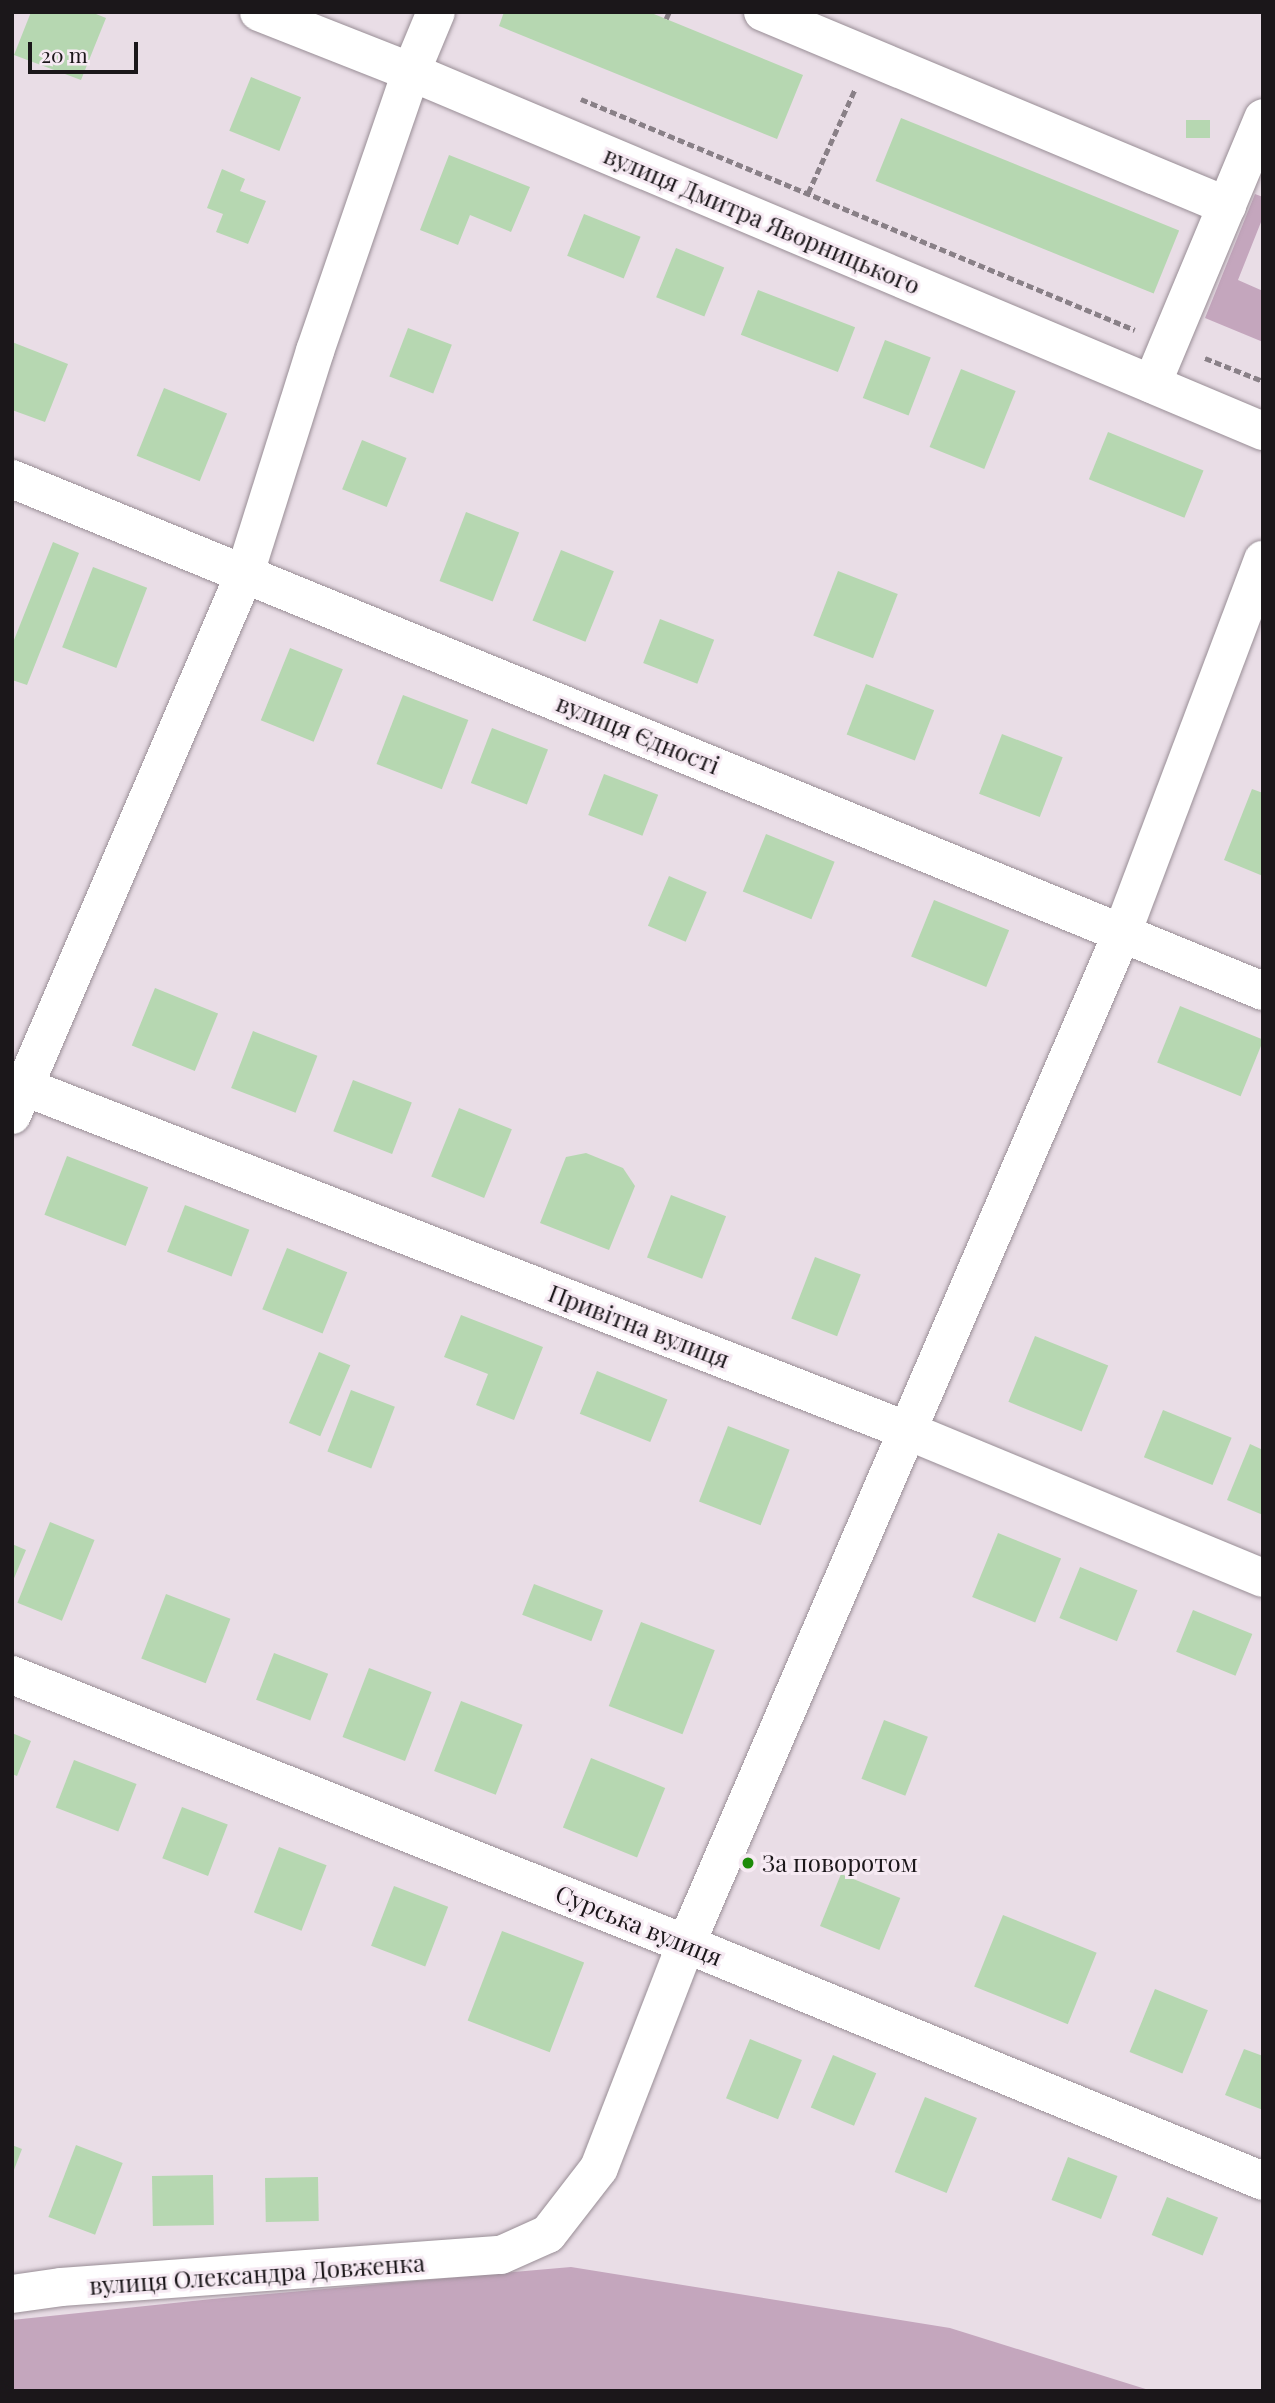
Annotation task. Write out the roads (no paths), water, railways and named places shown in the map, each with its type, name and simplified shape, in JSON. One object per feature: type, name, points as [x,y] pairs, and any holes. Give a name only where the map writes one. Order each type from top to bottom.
[{"type":"street","name":"вулиця Дмитра Яворницького","points":[[259,12],[411,72],[1263,431]]},
{"type":"street","points":[[16,1095],[245,573],[315,352],[411,72],[436,12]]},
{"type":"street","points":[[763,12],[1227,206]]},
{"type":"street","points":[[1152,384],[1263,118]]},
{"type":"street","name":"вулиця Єдності","points":[[12,479],[1263,990]]},
{"type":"street","name":"вулиця Олександра Довженка","points":[[12,2294],[61,2287],[501,2255],[548,2234],[599,2168],[686,1944],[1122,933],[1263,560]]},
{"type":"street","name":"Привітна вулиця","points":[[16,1095],[908,1431],[1263,1578]]},
{"type":"street","name":"Сурська вулиця","points":[[12,1675],[686,1944],[1263,2181]]},
{"type":"place","name":"За поворотом","points":[[748,1863]]}]
